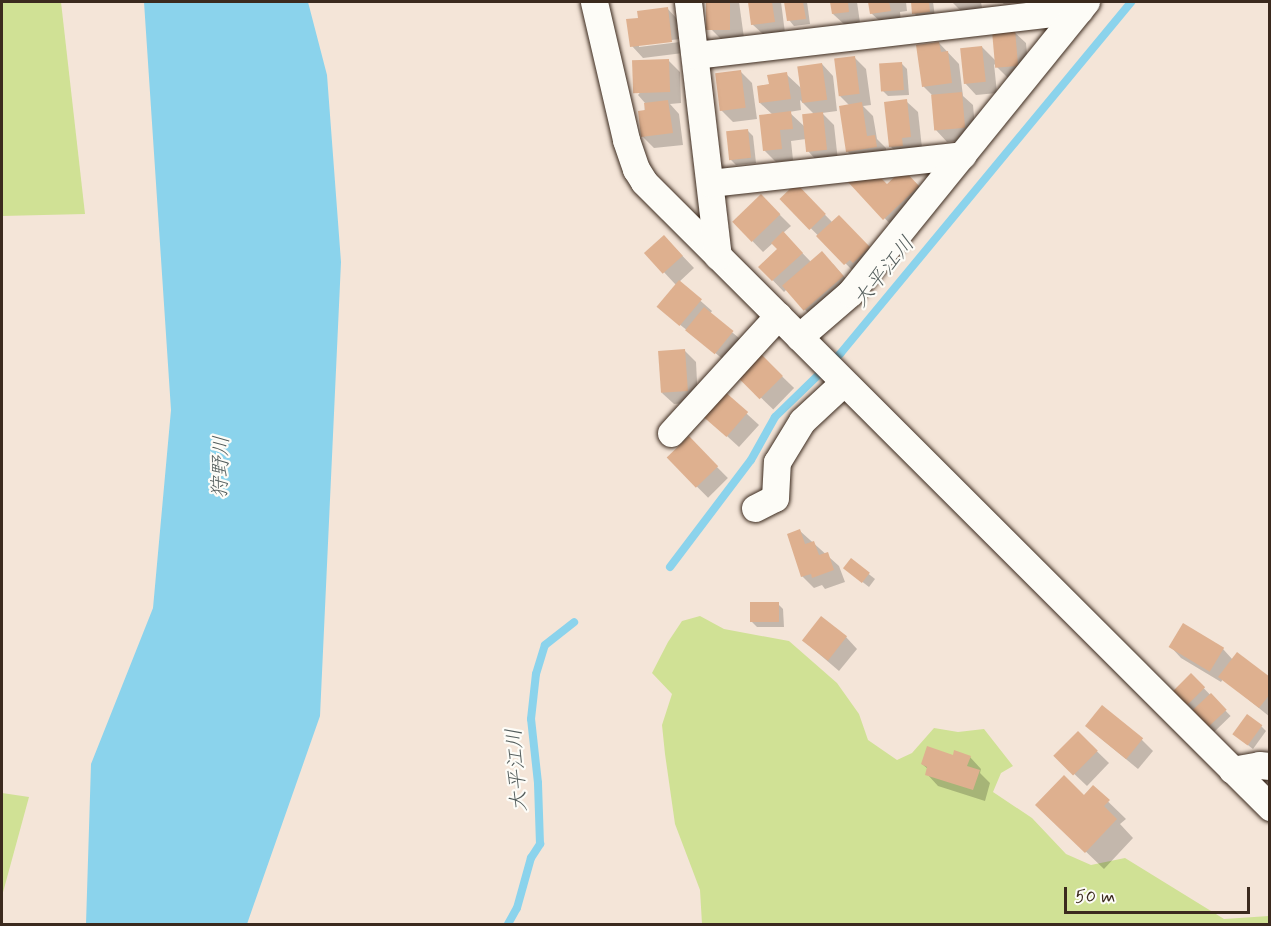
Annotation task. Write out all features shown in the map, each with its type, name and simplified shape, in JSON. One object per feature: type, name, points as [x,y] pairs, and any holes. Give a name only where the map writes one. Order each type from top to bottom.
[{"type":"street","points":[[594,2],[626,140],[636,169],[644,182],[1269,807]]},
{"type":"street","points":[[688,2],[718,256]]},
{"type":"street","points":[[695,55],[1082,6]]},
{"type":"street","points":[[808,345],[1082,6]]},
{"type":"street","points":[[710,183],[962,155]]},
{"type":"street","points":[[671,433],[778,316]]},
{"type":"street","points":[[754,508],[775,498],[777,462],[802,421],[841,380]]},
{"type":"street","points":[[1232,770],[1259,765],[1269,766]]},
{"type":"green space","points":[[2,2],[61,2],[85,214],[2,216]]},
{"type":"green space","points":[[700,616],[724,629],[789,641],[837,683],[859,714],[868,740],[897,760],[912,753],[934,728],[958,732],[984,729],[1013,766],[1001,773],[993,792],[1032,818],[1066,854],[1091,865],[1125,858],[1224,919],[1269,916],[1269,924],[702,924],[700,890],[675,824],[665,754],[662,725],[672,694],[652,673],[682,621]]},
{"type":"green space","points":[[2,793],[29,797],[2,896]]},
{"type":"water","name":"狩野川","points":[[144,2],[308,2],[327,75],[341,262],[320,716],[247,924],[86,924],[91,764],[153,608],[171,410]]},
{"type":"building","points":[[706,2],[730,2],[730,30],[706,30]]},
{"type":"building","points":[[748,2],[772,2],[775,22],[751,25]]},
{"type":"building","points":[[784,2],[803,2],[806,19],[787,21]]},
{"type":"building","points":[[830,2],[848,2],[849,12],[832,14]]},
{"type":"building","points":[[868,2],[889,2],[891,11],[870,14]]},
{"type":"building","points":[[911,2],[929,2],[930,12],[912,14]]},
{"type":"building","points":[[668,7],[672,42],[630,47],[626,19],[638,18],[637,11]]},
{"type":"building","points":[[1015,30],[1018,66],[995,68],[992,32]]},
{"type":"building","points":[[939,42],[941,52],[948,51],[952,83],[922,87],[916,45]]},
{"type":"building","points":[[982,46],[986,82],[964,84],[960,48]]},
{"type":"building","points":[[855,56],[860,94],[839,96],[834,59]]},
{"type":"building","points":[[669,59],[670,92],[633,93],[632,60]]},
{"type":"building","points":[[902,62],[904,90],[881,92],[879,64]]},
{"type":"building","points":[[822,63],[827,100],[802,103],[797,66]]},
{"type":"building","points":[[741,70],[746,108],[720,111],[715,73]]},
{"type":"building","points":[[787,72],[791,99],[759,103],[757,86],[769,84],[767,75]]},
{"type":"building","points":[[962,92],[965,128],[934,131],[931,95]]},
{"type":"building","points":[[907,99],[911,137],[902,138],[903,146],[889,147],[884,102]]},
{"type":"building","points":[[668,100],[673,133],[641,137],[638,111],[645,110],[644,103]]},
{"type":"building","points":[[862,102],[867,136],[875,135],[877,147],[846,152],[839,106]]},
{"type":"building","points":[[791,111],[793,129],[780,130],[782,149],[763,151],[759,115]]},
{"type":"building","points":[[823,112],[827,150],[806,152],[802,114]]},
{"type":"building","points":[[748,129],[751,158],[729,160],[726,131]]},
{"type":"building","points":[[903,169],[919,186],[883,220],[848,182],[859,171],[878,175],[887,184]]},
{"type":"building","points":[[796,183],[826,214],[809,230],[779,199]]},
{"type":"building","points":[[761,194],[780,214],[752,242],[732,222]]},
{"type":"building","points":[[839,215],[870,247],[853,263],[850,260],[844,265],[816,236]]},
{"type":"building","points":[[783,231],[803,253],[772,281],[758,267],[777,249],[771,243]]},
{"type":"building","points":[[664,235],[683,256],[663,274],[644,253]]},
{"type":"building","points":[[822,251],[844,276],[804,311],[782,286]]},
{"type":"building","points":[[679,280],[702,299],[679,326],[657,307]]},
{"type":"building","points":[[704,307],[734,331],[715,354],[685,330]]},
{"type":"building","points":[[685,349],[688,391],[661,393],[658,351]]},
{"type":"building","points":[[761,354],[783,376],[760,399],[738,377]]},
{"type":"building","points":[[724,391],[748,412],[727,437],[702,416]]},
{"type":"building","points":[[689,436],[718,466],[696,488],[667,458]]},
{"type":"building","points":[[800,529],[805,544],[814,541],[819,555],[828,552],[834,570],[812,578],[811,574],[801,577],[787,534]]},
{"type":"building","points":[[851,558],[870,573],[862,583],[843,568]]},
{"type":"building","points":[[750,602],[779,602],[779,622],[750,622]]},
{"type":"building","points":[[821,616],[847,636],[828,661],[802,640]]},
{"type":"building","points":[[1183,623],[1224,648],[1210,672],[1169,647]]},
{"type":"building","points":[[1237,652],[1270,677],[1270,694],[1259,708],[1218,677]]},
{"type":"building","points":[[1191,673],[1205,687],[1187,706],[1173,691]]},
{"type":"building","points":[[1211,693],[1227,710],[1208,727],[1193,710]]},
{"type":"building","points":[[1102,705],[1143,738],[1126,759],[1085,726]]},
{"type":"building","points":[[1247,714],[1262,725],[1248,745],[1232,734]]},
{"type":"building","points":[[1078,731],[1098,751],[1073,776],[1053,756]]},
{"type":"building","points":[[927,746],[953,755],[954,750],[971,756],[967,766],[980,770],[973,790],[925,775],[927,767],[921,764]]},
{"type":"building","points":[[1064,775],[1084,795],[1093,785],[1110,800],[1104,806],[1117,819],[1085,853],[1035,805]]},
{"type":"waterway","name":"大平江川","points":[[670,567],[751,460],[775,417],[840,354],[1131,2]]},
{"type":"waterway","name":"大平江川","points":[[508,924],[517,908],[531,858],[540,844],[538,783],[531,719],[536,674],[545,645],[574,622]]}]
